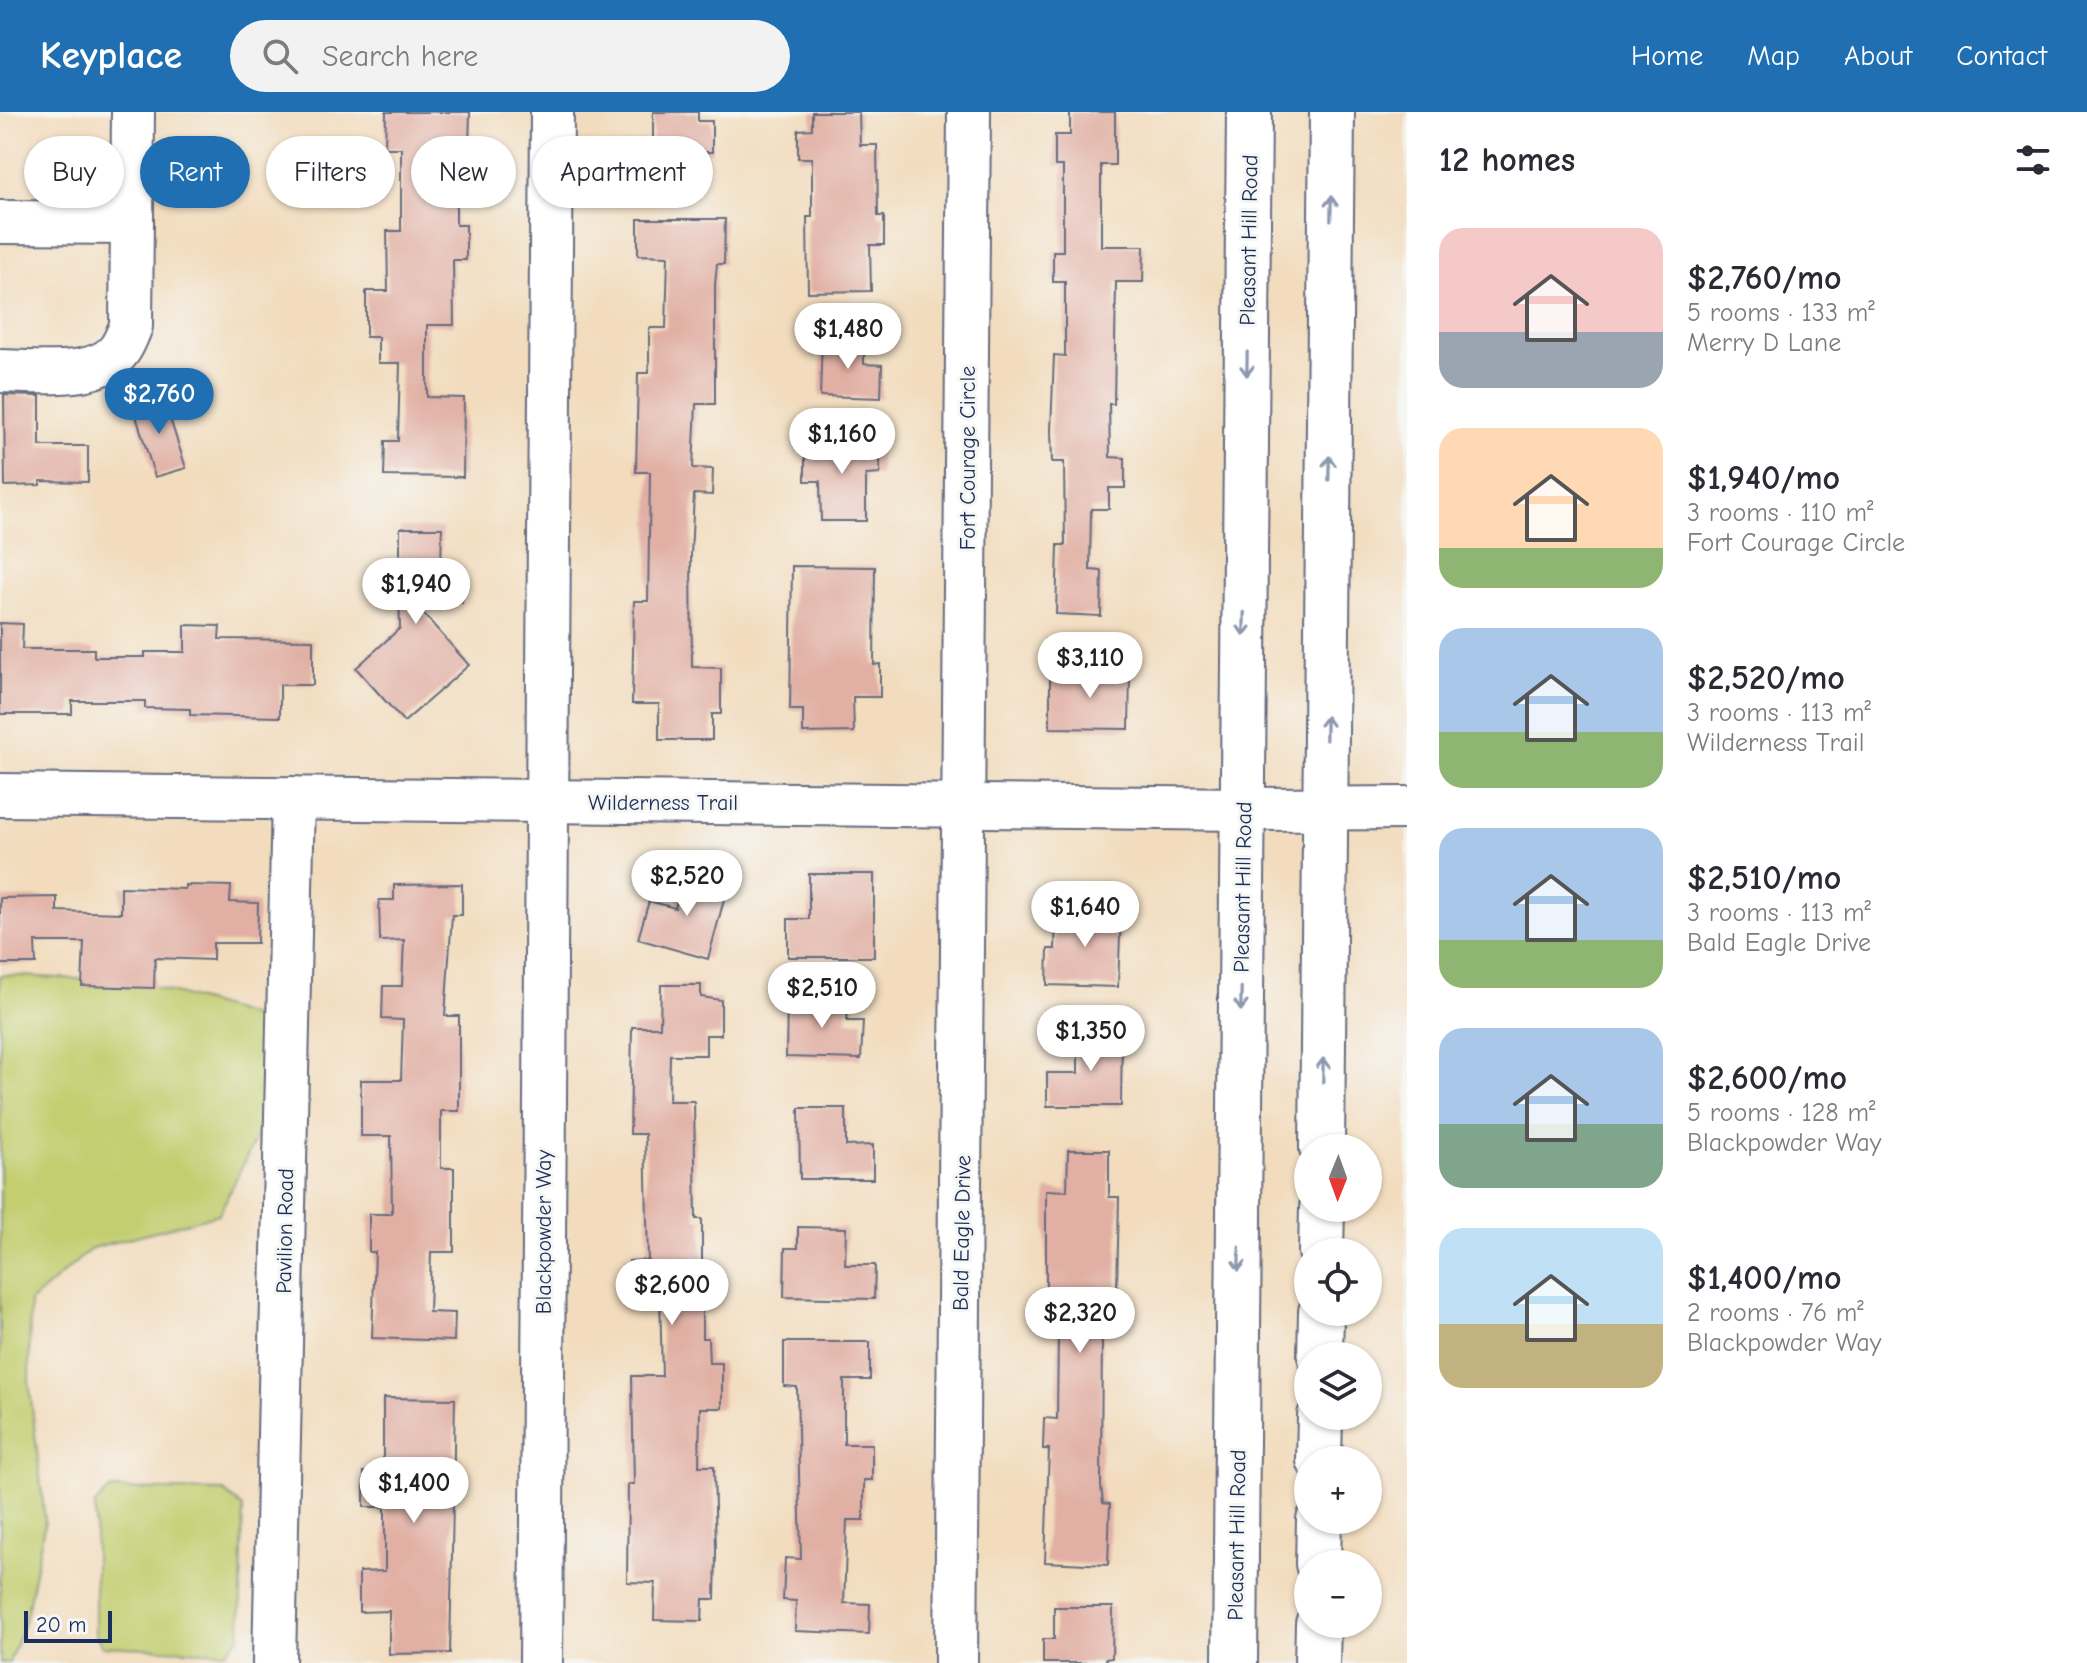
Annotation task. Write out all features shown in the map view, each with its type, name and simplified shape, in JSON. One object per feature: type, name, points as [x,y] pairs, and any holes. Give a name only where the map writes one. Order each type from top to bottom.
[{"type":"main road","name":"Pleasant Hill Road","points":[[1235,1663],[1249,112]]},
{"type":"main road","points":[[1322,1134],[1332,112]]},
{"type":"main road","points":[[1317,1663],[1318,1638]]},
{"type":"street","points":[[0,371],[61,371],[94,366],[119,351],[131,326],[133,112]]},
{"type":"street","points":[[546,801],[552,112]]},
{"type":"street","name":"Fort Courage Circle","points":[[965,804],[969,112]]},
{"type":"street","points":[[0,222],[132,223]]},
{"type":"street","name":"Wilderness Trail","points":[[0,795],[1243,809],[1326,806],[1407,808]]},
{"type":"street","name":"Pavilion Road","points":[[274,1663],[293,798]]},
{"type":"street","name":"Blackpowder Way","points":[[541,1663],[546,801]]},
{"type":"street","name":"Bald Eagle Drive","points":[[956,1663],[965,804]]},
{"type":"green space","points":[[0,975],[137,982],[265,1020],[269,1111],[219,1214],[92,1248],[30,1302],[29,1381],[45,1521],[26,1617],[9,1663],[0,1663]]},
{"type":"green space","points":[[111,1489],[224,1491],[243,1508],[240,1637],[225,1652],[102,1646],[95,1633],[95,1504]]},
{"type":"building","points":[[386,112],[470,112],[469,136],[411,136],[411,208],[456,208],[456,225],[466,225],[466,260],[453,260],[454,325],[427,325],[427,397],[464,398],[463,477],[384,476],[385,441],[398,441],[400,363],[378,363],[378,337],[366,337],[366,291],[388,291],[387,231],[401,231],[401,148],[395,148],[395,136],[385,136]]},
{"type":"building","points":[[653,112],[698,112],[698,121],[712,121],[712,136],[653,136]]},
{"type":"building","points":[[812,112],[859,112],[860,145],[877,145],[878,216],[884,216],[884,245],[870,245],[871,291],[808,292],[807,217],[812,217],[812,158],[798,158],[798,130],[812,129]]},
{"type":"building","points":[[1070,112],[1115,112],[1115,165],[1101,165],[1101,246],[1144,246],[1143,282],[1116,282],[1114,404],[1109,404],[1110,457],[1125,458],[1125,488],[1109,488],[1109,509],[1091,509],[1090,570],[1102,571],[1101,616],[1056,614],[1058,545],[1065,545],[1064,462],[1052,462],[1051,430],[1054,355],[1065,356],[1065,282],[1053,282],[1053,251],[1063,251],[1063,166],[1055,166],[1055,135],[1070,135]]},
{"type":"building","points":[[638,219],[725,219],[724,264],[717,264],[715,285],[715,404],[696,404],[693,468],[713,469],[712,495],[694,494],[691,555],[692,667],[721,668],[721,714],[712,714],[712,740],[659,740],[659,704],[632,704],[634,601],[648,601],[650,472],[636,472],[638,373],[649,373],[649,328],[666,328],[668,256],[638,255]]},
{"type":"building","points":[[822,340],[864,341],[864,364],[882,365],[881,398],[820,396]]},
{"type":"building","points":[[162,394],[186,468],[155,477],[132,403]]},
{"type":"building","points":[[4,395],[40,396],[40,446],[88,446],[88,482],[40,481],[40,485],[5,486]]},
{"type":"building","points":[[880,440],[880,474],[866,475],[866,521],[821,521],[820,481],[805,481],[805,441]]},
{"type":"building","points":[[400,528],[442,528],[441,566],[463,567],[462,603],[413,602],[469,665],[404,722],[356,668],[400,628],[399,589],[383,589],[383,559],[400,559]]},
{"type":"building","points":[[792,566],[875,567],[874,665],[880,664],[880,697],[853,697],[854,732],[803,733],[803,710],[790,710]]},
{"type":"building","points":[[0,623],[23,624],[22,649],[94,649],[94,657],[145,657],[145,652],[185,652],[185,625],[220,626],[219,639],[313,640],[313,685],[280,685],[280,717],[190,715],[190,709],[145,708],[145,701],[72,701],[72,714],[0,714]]},
{"type":"building","points":[[1050,672],[1130,672],[1129,729],[1050,728]]},
{"type":"building","points":[[685,873],[728,885],[708,959],[638,939],[649,901],[675,908]]},
{"type":"building","points":[[809,874],[874,874],[874,957],[788,957],[788,919],[809,919]]},
{"type":"building","points":[[462,884],[462,915],[452,915],[445,1016],[459,1016],[459,1111],[441,1111],[441,1168],[454,1168],[454,1252],[431,1252],[429,1312],[455,1313],[454,1341],[372,1338],[375,1252],[369,1252],[369,1214],[392,1214],[391,1136],[361,1136],[361,1080],[401,1080],[403,1020],[382,1019],[383,986],[402,986],[404,940],[380,941],[379,900],[394,900],[394,885]]},
{"type":"building","points":[[185,885],[231,886],[230,902],[258,903],[257,943],[213,943],[213,960],[155,958],[154,988],[82,986],[84,942],[35,942],[36,964],[0,964],[0,898],[57,897],[57,911],[121,913],[121,887],[185,889]]},
{"type":"building","points":[[1056,910],[1121,912],[1118,987],[1047,985],[1048,949],[1055,949]]},
{"type":"building","points":[[661,985],[701,985],[701,997],[721,1000],[721,1035],[706,1035],[706,1055],[670,1055],[669,1101],[694,1101],[696,1219],[702,1219],[702,1338],[708,1338],[709,1363],[722,1363],[722,1408],[700,1408],[699,1466],[714,1466],[716,1552],[715,1599],[703,1599],[702,1621],[654,1620],[655,1583],[627,1582],[628,1484],[634,1484],[632,1376],[662,1376],[660,1294],[629,1294],[629,1261],[648,1260],[645,1134],[630,1134],[632,1027],[660,1027]]},
{"type":"building","points":[[787,999],[848,1001],[847,1021],[863,1021],[861,1059],[786,1057]]},
{"type":"building","points":[[1078,1030],[1122,1030],[1121,1106],[1047,1106],[1047,1073],[1078,1073]]},
{"type":"building","points":[[799,1108],[846,1108],[846,1146],[873,1145],[873,1179],[800,1179]]},
{"type":"building","points":[[1068,1150],[1109,1150],[1109,1197],[1119,1197],[1116,1334],[1102,1334],[1101,1486],[1103,1503],[1110,1504],[1108,1565],[1045,1562],[1049,1449],[1043,1449],[1044,1418],[1057,1419],[1058,1334],[1051,1334],[1052,1293],[1046,1293],[1046,1190],[1067,1191]]},
{"type":"building","points":[[798,1227],[846,1228],[845,1265],[875,1265],[874,1299],[784,1297],[785,1248],[798,1248]]},
{"type":"building","points":[[784,1342],[870,1342],[870,1380],[844,1380],[844,1444],[872,1444],[872,1480],[864,1480],[864,1520],[847,1520],[844,1603],[870,1604],[869,1634],[795,1631],[796,1601],[783,1600],[785,1558],[801,1559],[797,1387],[784,1386]]},
{"type":"building","points":[[383,1398],[455,1399],[450,1653],[389,1654],[389,1611],[359,1612],[359,1572],[385,1571],[385,1507],[364,1507],[364,1472],[383,1472]]},
{"type":"building","points":[[1054,1607],[1113,1607],[1112,1658],[1105,1659],[1105,1663],[1043,1663],[1043,1639],[1054,1639]]}]
